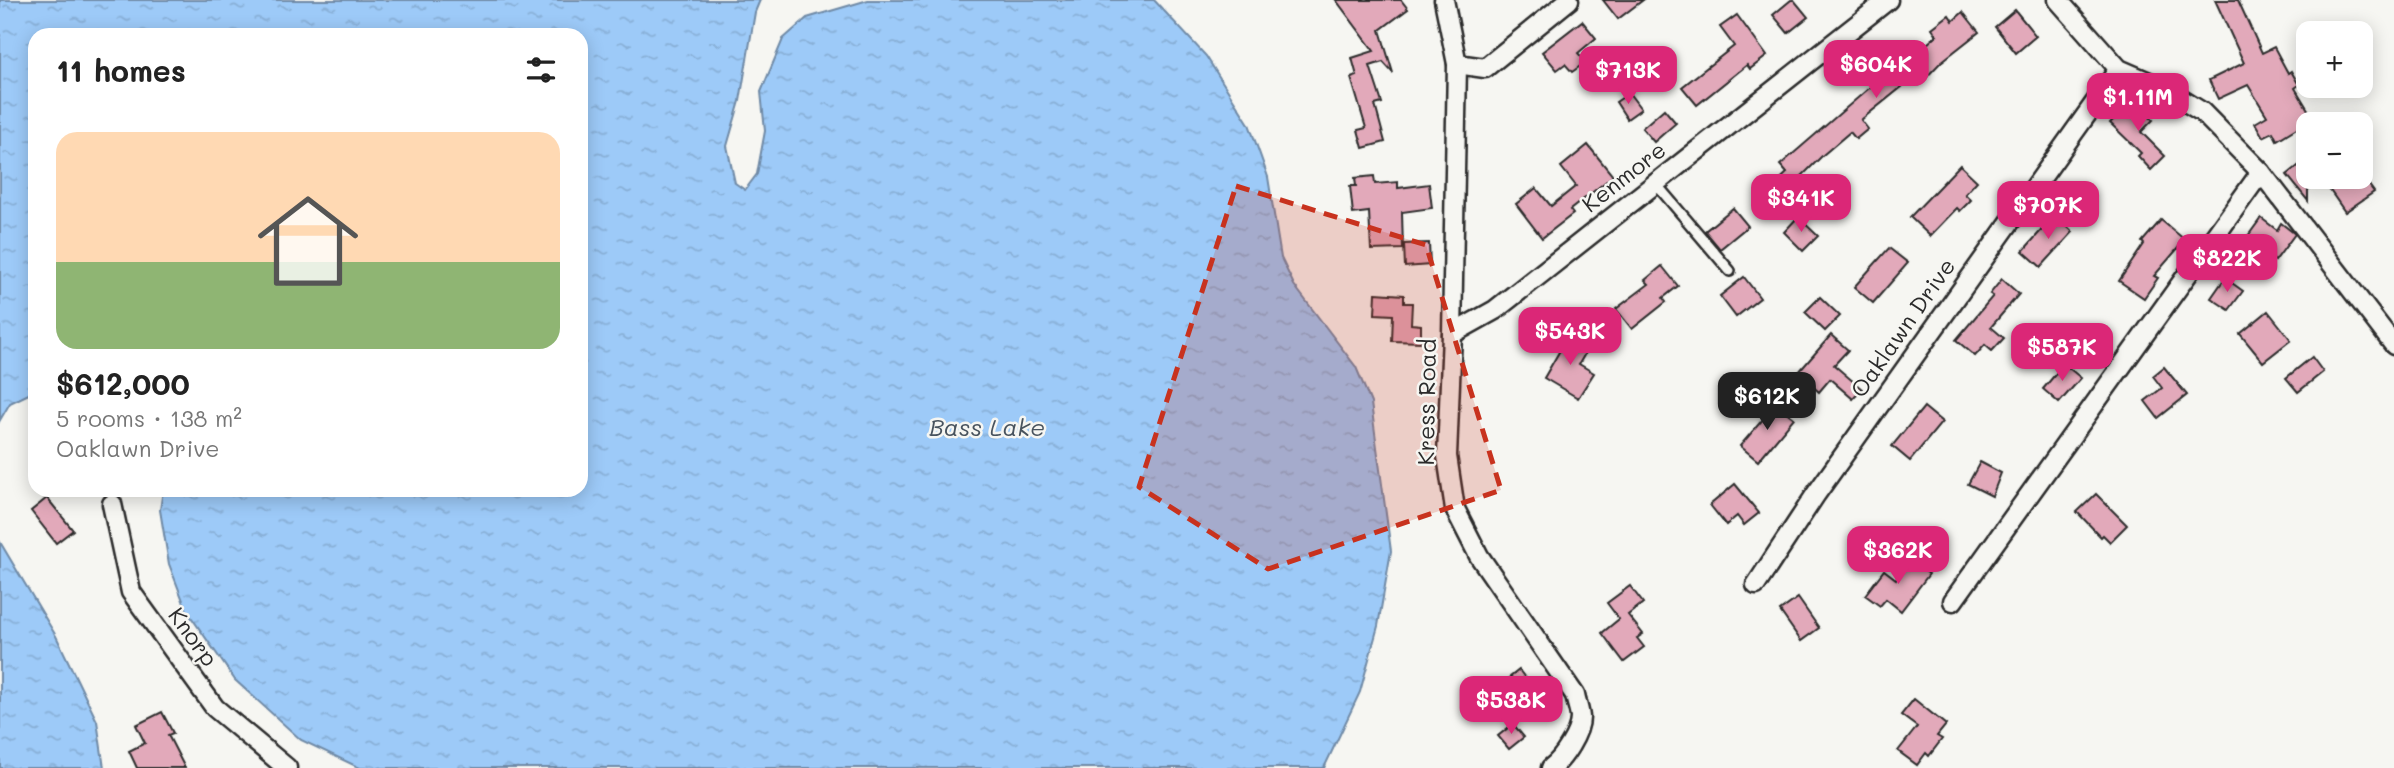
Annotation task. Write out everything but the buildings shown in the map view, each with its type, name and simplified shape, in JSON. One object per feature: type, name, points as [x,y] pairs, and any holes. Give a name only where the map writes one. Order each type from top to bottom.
[{"type":"street","name":"Kress Road","points":[[1444,0],[1457,64],[1447,456],[1455,509],[1479,556],[1574,695],[1580,719],[1575,734],[1553,766]]},
{"type":"street","points":[[1457,64],[1485,68],[1569,0]]},
{"type":"street","name":"Kenmore","points":[[1452,334],[1495,310],[1888,0]]},
{"type":"street","points":[[2058,0],[2119,69],[2163,88],[2202,112],[2261,172],[2394,345]]},
{"type":"street","name":"Oaklawn Drive","points":[[1756,585],[1831,471],[2119,69]]},
{"type":"street","points":[[1953,601],[2261,172]]},
{"type":"street","name":"Knorp","points":[[112,504],[131,592],[215,708],[287,768]]},
{"type":"lane","points":[[1656,184],[1730,271]]},
{"type":"highlighted area","points":[[1236,186],[1426,245],[1501,490],[1268,569],[1139,487]]},
{"type":"water","name":"Bass Lake","points":[[0,0],[760,0],[755,12],[740,101],[727,146],[735,183],[745,190],[757,174],[765,131],[761,92],[783,39],[807,18],[868,0],[1154,0],[1206,56],[1249,124],[1268,177],[1281,258],[1294,285],[1356,367],[1371,403],[1391,551],[1378,626],[1360,692],[1324,768],[360,768],[301,740],[235,680],[187,611],[169,564],[160,510],[162,497],[588,497],[588,28],[28,28],[28,394],[10,403],[0,420]]},
{"type":"water","points":[[0,542],[56,636],[97,721],[104,768],[0,768]]}]
